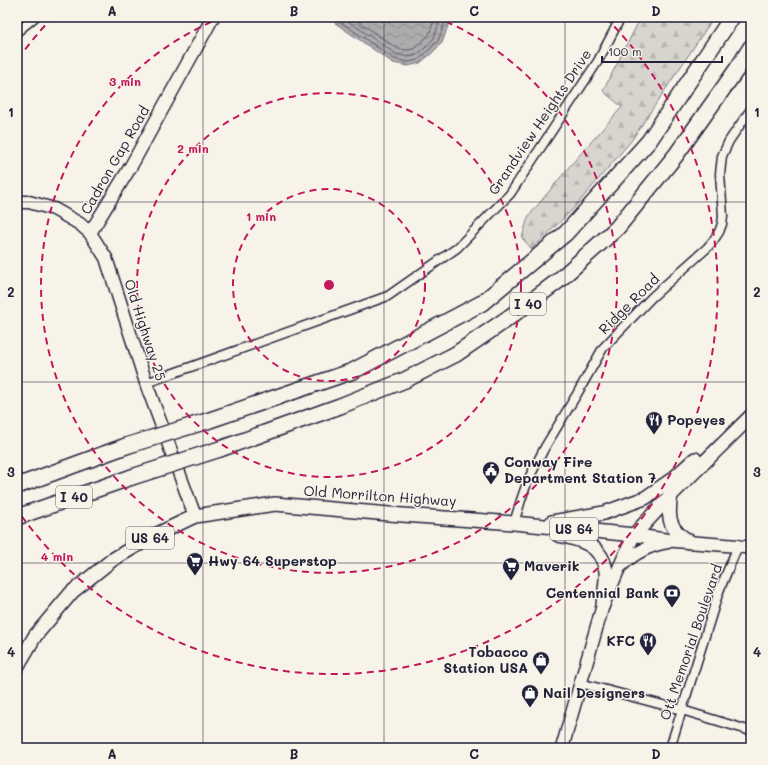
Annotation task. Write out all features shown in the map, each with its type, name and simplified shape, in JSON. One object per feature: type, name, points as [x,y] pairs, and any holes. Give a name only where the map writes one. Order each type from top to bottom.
[{"type":"highway","name":"I 40","points":[[17,486],[126,446],[207,421],[353,370],[482,303],[566,233],[649,141],[732,17]]},
{"type":"highway","name":"I 40","points":[[17,517],[132,477],[220,449],[340,406],[405,380],[456,354],[507,319],[558,281],[617,228],[676,155],[751,47]]},
{"type":"main road","points":[[514,523],[552,522],[604,513],[645,498],[674,478],[700,454],[751,414]]},
{"type":"main road","points":[[634,535],[671,495],[751,414]]},
{"type":"main road","points":[[671,495],[669,520],[676,532],[690,542]]},
{"type":"main road","name":"Old Morrilton Highway","points":[[17,667],[35,636],[72,592],[112,560],[151,537],[194,516],[275,504],[514,523],[634,535]]},
{"type":"main road","points":[[514,523],[573,538],[596,549],[602,557],[606,572],[603,605]]},
{"type":"street","points":[[17,32],[35,17]]},
{"type":"street","name":"Cadron Gap Road","points":[[90,233],[131,166],[213,17]]},
{"type":"street","name":"Grandview Heights Drive","points":[[146,383],[388,296],[457,248],[510,194],[598,61],[621,17]]},
{"type":"street","name":"Ridge Road","points":[[514,523],[521,500],[532,473],[545,447],[603,348],[652,297],[707,248],[719,232],[723,216],[720,174],[722,156],[729,141],[751,109]]},
{"type":"street","name":"Old Highway 25","points":[[17,202],[29,202],[54,209],[80,224],[90,233],[106,258],[146,383],[194,516]]},
{"type":"street","points":[[562,748],[603,605],[634,535],[675,541],[744,547]]},
{"type":"street","points":[[619,568],[629,558],[644,550],[663,542],[675,541]]},
{"type":"street","name":"Ott Memorial Boulevard","points":[[670,748],[718,591],[744,547]]},
{"type":"street","points":[[580,683],[682,710],[751,731]]},
{"type":"green space","points":[[641,17],[714,17],[631,141],[574,208],[532,249],[522,238],[528,217],[569,167],[622,107],[603,91]]},
{"type":"water","points":[[329,17],[451,17],[442,43],[420,63],[408,66],[393,63],[335,23]]},
{"type":"place","name":"Popeyes","points":[[654,435]]},
{"type":"place","name":"Conway Fire Department Station 7","points":[[491,485]]},
{"type":"place","name":"Hwy 64 Superstop","points":[[195,576]]},
{"type":"place","name":"Maverik","points":[[511,581]]},
{"type":"place","name":"Centennial Bank","points":[[672,608]]},
{"type":"place","name":"KFC","points":[[648,656]]},
{"type":"place","name":"Tobacco Station USA","points":[[541,675]]},
{"type":"place","name":"Nail Designers","points":[[530,708]]}]
